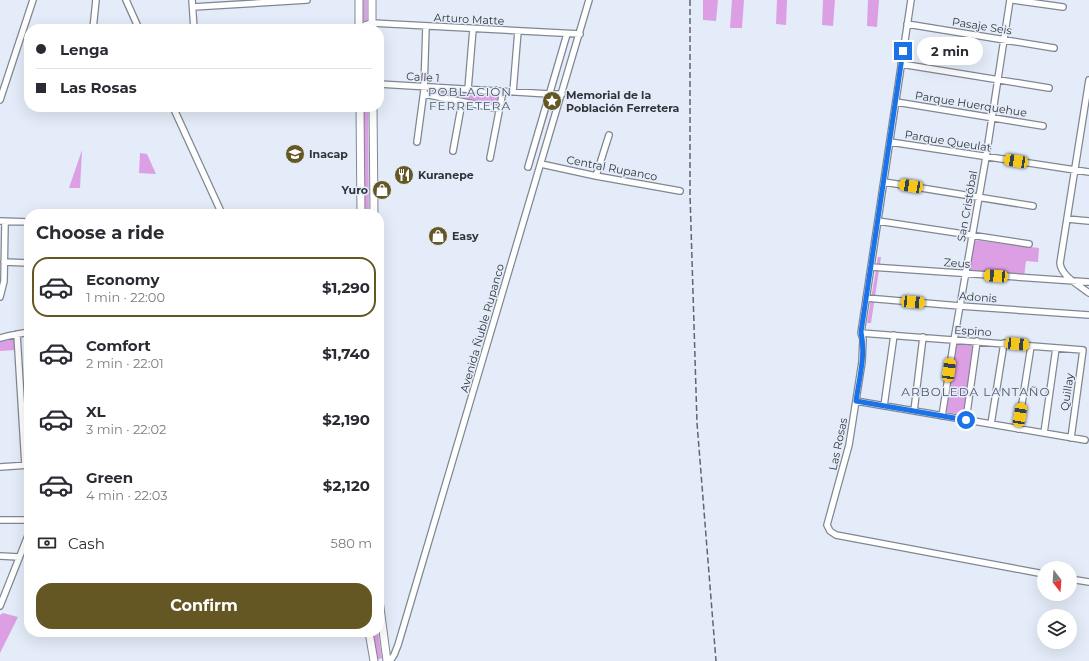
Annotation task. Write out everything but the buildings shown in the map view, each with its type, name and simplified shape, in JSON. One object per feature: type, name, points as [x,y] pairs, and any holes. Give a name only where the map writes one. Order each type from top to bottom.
[{"type":"main road","points":[[359,0],[359,24]]},
{"type":"main road","points":[[372,0],[372,24]]},
{"type":"main road","points":[[360,112],[361,209]]},
{"type":"main road","points":[[373,112],[374,209]]},
{"type":"main road","points":[[370,637],[374,661]]},
{"type":"main road","points":[[384,637],[387,661]]},
{"type":"street","points":[[25,24],[33,0]]},
{"type":"street","points":[[94,24],[96,0]]},
{"type":"street","points":[[126,0],[137,24]]},
{"type":"street","points":[[192,0],[194,24]]},
{"type":"street","points":[[193,7],[248,2],[306,0]]},
{"type":"street","name":"Avenida Ñuble Rupanco","points":[[390,661],[398,645],[589,0]]},
{"type":"street","name":"Las Rosas","points":[[911,0],[861,332],[863,351],[850,445],[827,525],[830,531],[836,535],[1037,573]]},
{"type":"street","points":[[1012,0],[1063,7]]},
{"type":"street","name":"San Cristóbal","points":[[942,416],[1004,40],[1012,0]]},
{"type":"street","name":"Pasaje Seis","points":[[907,24],[1054,48]]},
{"type":"street","name":"Arturo Matte","points":[[384,26],[426,26],[580,34]]},
{"type":"street","points":[[417,142],[424,94],[426,26]]},
{"type":"street","points":[[0,100],[24,27]]},
{"type":"street","points":[[468,89],[473,29]]},
{"type":"street","points":[[513,92],[518,31]]},
{"type":"street","points":[[528,167],[567,34]]},
{"type":"street","points":[[901,64],[1049,88]]},
{"type":"street","points":[[1089,80],[1060,265],[1064,273],[1089,293]]},
{"type":"street","name":"Calle 1","points":[[384,84],[562,94]]},
{"type":"street","points":[[490,158],[503,91]]},
{"type":"street","name":"Calle 1","points":[[424,94],[499,109]]},
{"type":"street","points":[[453,151],[462,102]]},
{"type":"street","name":"Parque Huerquehue","points":[[896,102],[1043,126]]},
{"type":"street","points":[[176,112],[220,209]]},
{"type":"street","points":[[596,176],[609,135]]},
{"type":"street","name":"Parque Queulat","points":[[890,142],[1089,172]]},
{"type":"street","name":"Central Rupanco","points":[[541,164],[596,176],[680,191]]},
{"type":"street","points":[[884,182],[1033,206]]},
{"type":"street","points":[[1067,219],[1089,221]]},
{"type":"street","points":[[878,221],[1030,244]]},
{"type":"street","points":[[0,298],[4,285],[3,222],[24,222]]},
{"type":"street","points":[[4,262],[24,263]]},
{"type":"street","name":"Zeus","points":[[871,267],[1089,282]]},
{"type":"street","name":"Adonis","points":[[866,298],[1089,315]]},
{"type":"street","name":"Espino","points":[[861,332],[1083,350]]},
{"type":"street","points":[[0,338],[24,333]]},
{"type":"street","points":[[17,334],[24,426]]},
{"type":"street","points":[[884,406],[894,335]]},
{"type":"street","points":[[914,411],[923,337]]},
{"type":"street","points":[[966,420],[977,341]]},
{"type":"street","points":[[991,424],[1004,344]]},
{"type":"street","points":[[1018,428],[1031,346]]},
{"type":"street","points":[[1044,433],[1056,348]]},
{"type":"street","name":"Quillay","points":[[1071,438],[1083,350]]},
{"type":"street","points":[[856,401],[1085,440]]},
{"type":"street","points":[[0,467],[24,465]]},
{"type":"street","points":[[0,520],[24,520]]},
{"type":"street","points":[[0,606],[24,544]]},
{"type":"street","points":[[0,556],[19,557]]},
{"type":"street","points":[[1077,580],[1089,582]]},
{"type":"shaded area","points":[[362,0],[367,0],[367,24],[362,24]]},
{"type":"shaded area","points":[[703,0],[718,0],[716,21],[703,20]]},
{"type":"shaded area","points":[[732,0],[744,0],[742,28],[730,28]]},
{"type":"shaded area","points":[[777,0],[787,0],[786,25],[776,24]]},
{"type":"shaded area","points":[[823,0],[835,0],[833,26],[822,25]]},
{"type":"shaded area","points":[[868,0],[879,0],[877,27],[867,26]]},
{"type":"shaded area","points":[[428,90],[499,94],[497,106],[428,93]]},
{"type":"shaded area","points":[[547,99],[552,100],[531,170],[527,169]]},
{"type":"shaded area","points":[[362,112],[368,112],[369,209],[363,209]]},
{"type":"shaded area","points":[[82,150],[80,188],[69,188]]},
{"type":"shaded area","points":[[140,153],[147,154],[156,174],[139,173]]},
{"type":"shaded area","points":[[974,240],[1039,248],[1038,262],[1026,261],[1024,277],[968,273]]},
{"type":"shaded area","points":[[878,257],[881,257],[871,323],[867,323]]},
{"type":"shaded area","points":[[14,339],[15,350],[0,351],[0,342]]},
{"type":"shaded area","points":[[955,342],[973,343],[965,415],[945,412]]},
{"type":"shaded area","points":[[3,613],[18,617],[0,653],[0,615]]},
{"type":"shaded area","points":[[373,637],[379,637],[382,658],[376,660]]},
{"type":"railway","points":[[690,0],[690,194],[697,423],[716,661]]},
{"type":"place","name":"Memorial de la Población Ferretera","points":[[552,101]]},
{"type":"place","name":"Inacap","points":[[295,154]]},
{"type":"place","name":"Kuranepe","points":[[404,175]]},
{"type":"place","name":"Yuro","points":[[382,190]]},
{"type":"place","name":"Easy","points":[[438,236]]},
{"type":"district","name":"POBLACIÓN FERRETERA","points":[[470,99]]},
{"type":"district","name":"ARBOLEDA LANTAÑO","points":[[976,392]]},
{"type":"route","points":[[903,51],[861,332],[863,351],[856,401],[966,420]]}]
